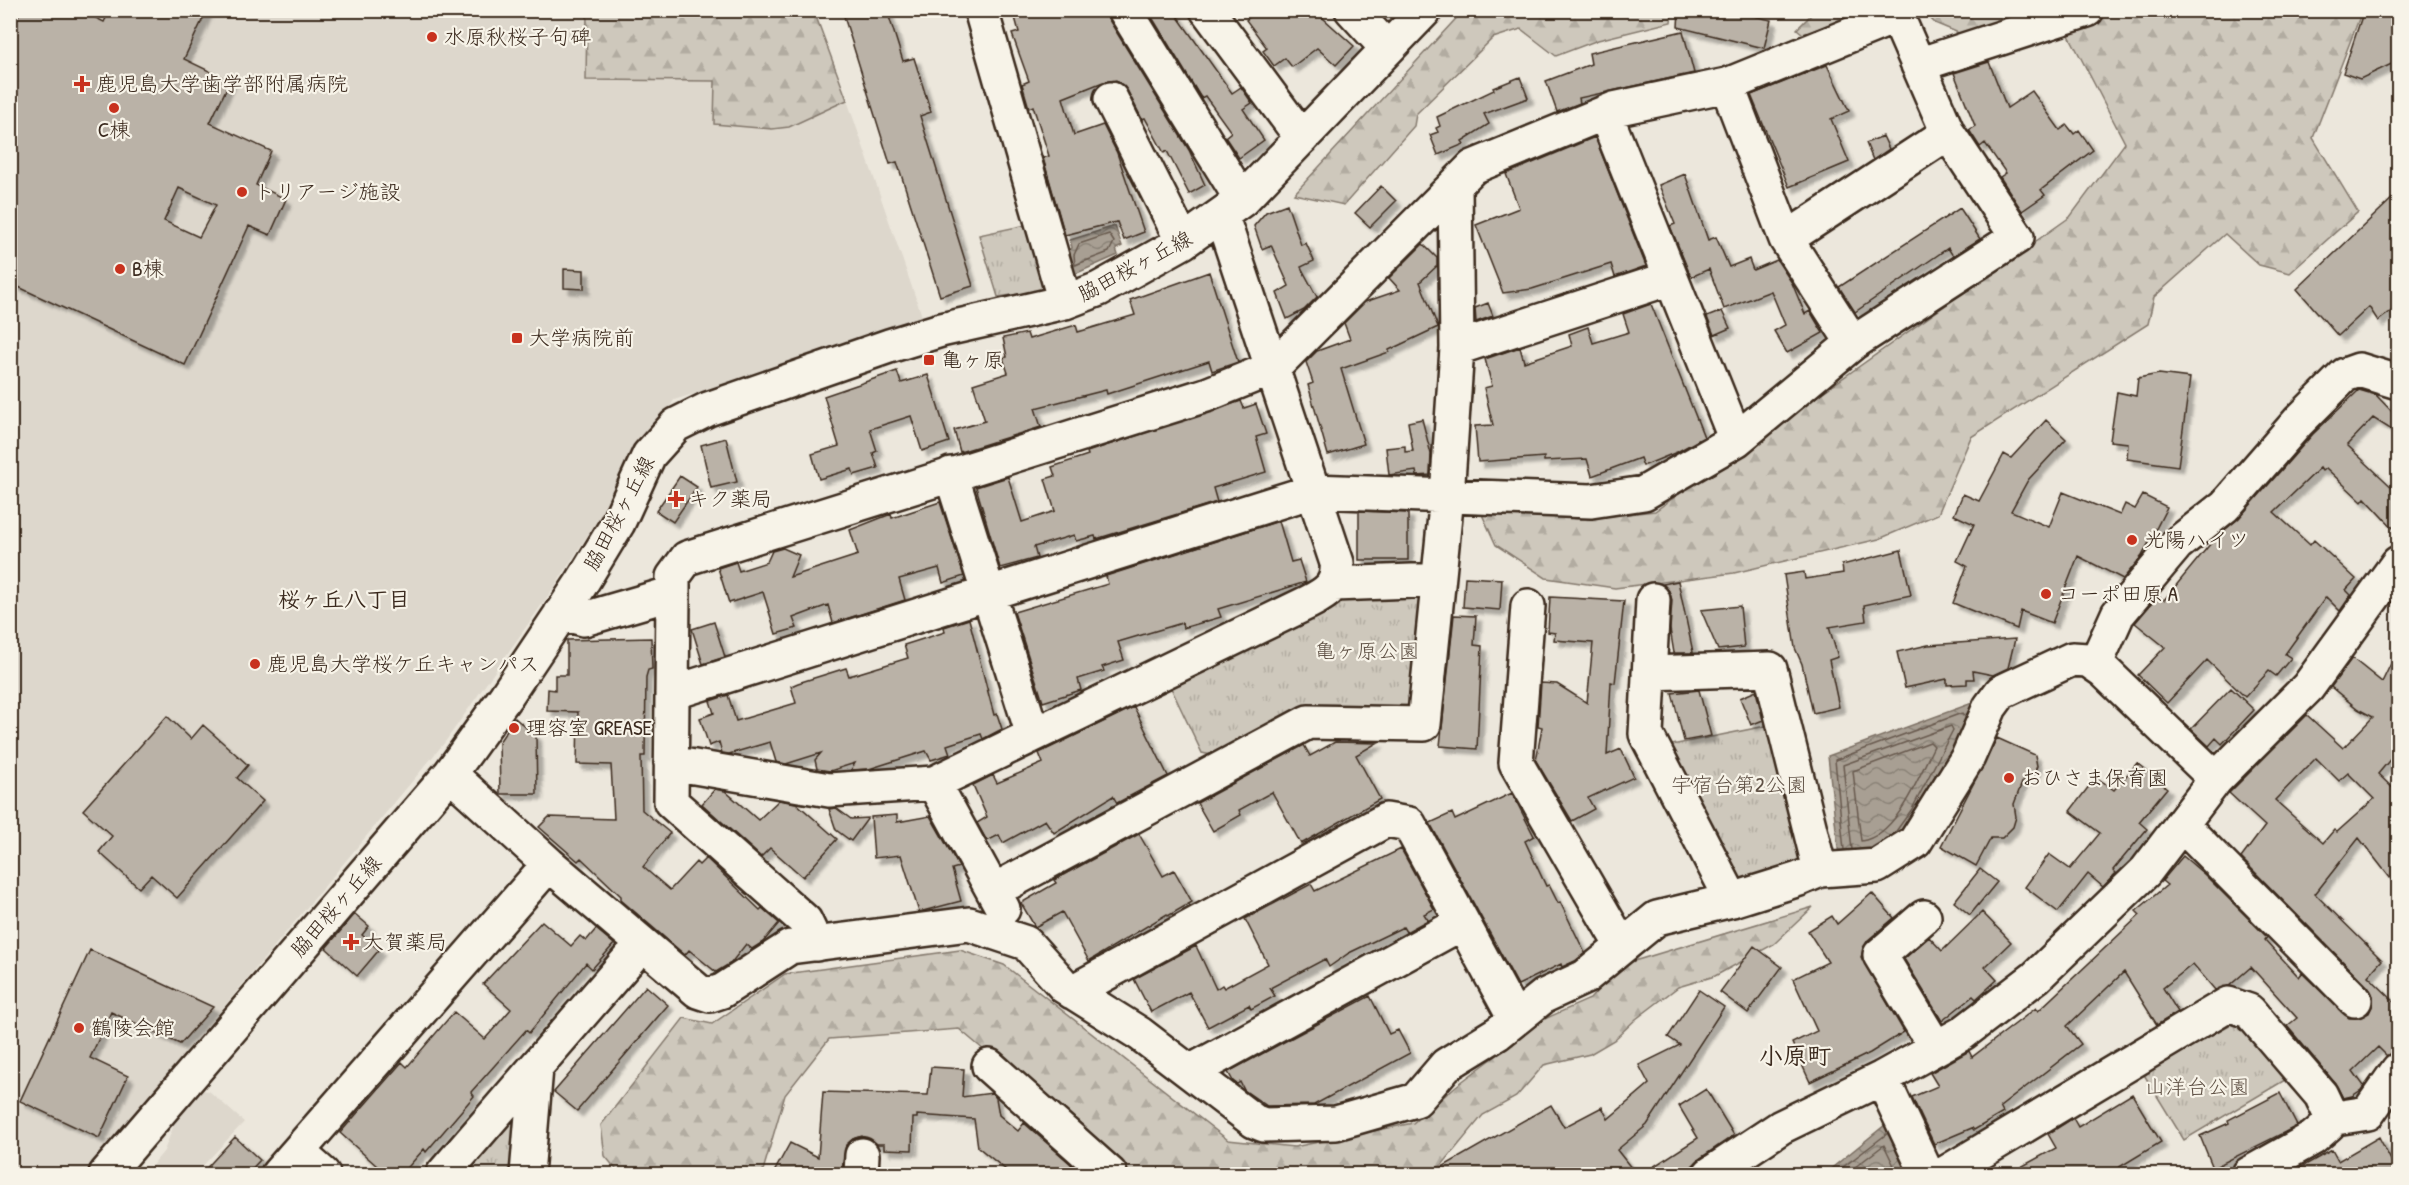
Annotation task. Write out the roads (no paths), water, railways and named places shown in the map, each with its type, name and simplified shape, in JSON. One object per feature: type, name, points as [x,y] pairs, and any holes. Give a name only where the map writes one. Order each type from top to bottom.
[{"type":"street","points":[[981,10],[1065,302]]},
{"type":"street","points":[[671,763],[829,790],[934,783],[1316,598],[1334,584],[1338,575],[1337,563],[1273,368],[1232,209],[1125,10]]},
{"type":"street","points":[[1207,10],[1302,138]]},
{"type":"street","points":[[1352,10],[1388,48]]},
{"type":"street","name":"脇田桜ヶ丘線","points":[[106,1174],[450,774],[506,696],[618,523],[649,455],[676,425],[708,409],[889,346],[941,330],[1065,302],[1099,289],[1183,242],[1232,209],[1425,10]]},
{"type":"street","points":[[1918,65],[2087,10]]},
{"type":"street","points":[[672,693],[1313,491],[1591,501],[1644,493],[1736,440],[1853,343],[2017,237],[1948,134],[1897,16],[1727,85],[1605,113],[1473,167],[1273,368],[1206,395],[687,558],[673,577],[671,802],[805,921],[816,944]]},
{"type":"street","points":[[1727,85],[1786,239],[1853,343]]},
{"type":"street","points":[[1111,99],[1183,242]]},
{"type":"street","points":[[1605,113],[1736,440]]},
{"type":"street","points":[[1786,239],[1948,134]]},
{"type":"street","points":[[993,891],[1308,722],[1424,724],[1447,496],[1457,348],[1455,186]]},
{"type":"street","points":[[1457,348],[1671,278]]},
{"type":"street","points":[[2095,665],[2118,614],[2177,544],[2225,506],[2299,421],[2345,375],[2359,370],[2398,382]]},
{"type":"street","points":[[951,474],[1033,735]]},
{"type":"street","points":[[1710,1174],[1781,1127],[1882,1078],[1963,1033],[2036,977],[2146,871],[2216,779],[2308,687],[2398,563]]},
{"type":"street","points":[[1334,584],[1438,580]]},
{"type":"street","points":[[561,613],[584,619],[673,593]]},
{"type":"street","points":[[1653,600],[1646,734],[1732,900]]},
{"type":"street","points":[[1528,606],[1516,763],[1622,946]]},
{"type":"street","points":[[450,774],[549,864],[698,992],[710,995],[722,991],[790,947],[969,924],[1026,944],[1065,987],[1140,1034],[1254,1121],[1264,1125],[1336,1123],[1416,1100],[1446,1065],[1515,1019],[1544,996],[1585,977],[1657,918],[1732,900],[1820,870],[1877,866],[1915,842],[1968,757],[1990,707],[2001,692],[2072,659],[2088,660],[2095,665],[2216,779]]},
{"type":"street","points":[[1649,673],[1770,669],[1820,870]]},
{"type":"street","points":[[934,783],[1008,920],[1002,936]]},
{"type":"street","points":[[1072,992],[1386,820],[1409,824],[1515,1019]]},
{"type":"street","points":[[2181,824],[2355,1000]]},
{"type":"street","points":[[323,1174],[288,1163],[549,864]]},
{"type":"street","points":[[1924,917],[1880,955],[1936,1048]]},
{"type":"street","points":[[1190,1072],[1462,922]]},
{"type":"street","points":[[443,1174],[642,944]]},
{"type":"street","points":[[1944,1174],[2228,1004],[2249,1011],[2321,1095],[2330,1114],[2328,1125],[2313,1138],[2249,1174]]},
{"type":"street","points":[[989,1066],[1110,1174]]},
{"type":"street","points":[[527,1174],[536,1068]]},
{"type":"street","points":[[2329,1119],[2368,1113],[2398,1070]]},
{"type":"street","points":[[1882,1078],[1928,1174]]},
{"type":"water","points":[[1115,226],[1122,246],[1116,249],[1118,255],[1075,274],[1069,271],[1067,251],[1072,248],[1070,240]]},
{"type":"water","points":[[1972,703],[1971,723],[1902,847],[1840,866],[1828,756]]},
{"type":"water","points":[[1890,1121],[1913,1174],[1830,1174],[1827,1172]]},
{"type":"place","name":"水原秋桜子句碑","points":[[432,37]]},
{"type":"place","name":"鹿児島大学歯学部附属病院","points":[[82,84]]},
{"type":"place","name":"C棟","points":[[114,108]]},
{"type":"place","name":"トリアージ施設","points":[[242,192]]},
{"type":"place","name":"B棟","points":[[120,269]]},
{"type":"place","name":"大学病院前","points":[[517,338]]},
{"type":"place","name":"亀ヶ原","points":[[929,360]]},
{"type":"place","name":"キク薬局","points":[[676,499]]},
{"type":"place","name":"光陽ハイツ","points":[[2132,540]]},
{"type":"place","name":"コーポ田原 A","points":[[2046,594]]},
{"type":"place","name":"鹿児島大学桜ケ丘キャンパス","points":[[255,664]]},
{"type":"place","name":"理容室 GREASE","points":[[514,728]]},
{"type":"place","name":"おひさま保育園","points":[[2009,778]]},
{"type":"place","name":"大賀薬局","points":[[351,942]]},
{"type":"place","name":"鶴陵会館","points":[[79,1028]]},
{"type":"district","name":"桜ヶ丘八丁目","points":[[344,599]]},
{"type":"district","name":"小原町","points":[[1795,1056]]},
{"type":"park label","name":"亀ヶ原公園","points":[[1367,651]]},
{"type":"park label","name":"宇宿台第2公園","points":[[1739,785]]},
{"type":"park label","name":"山洋台公園","points":[[2197,1087]]}]
